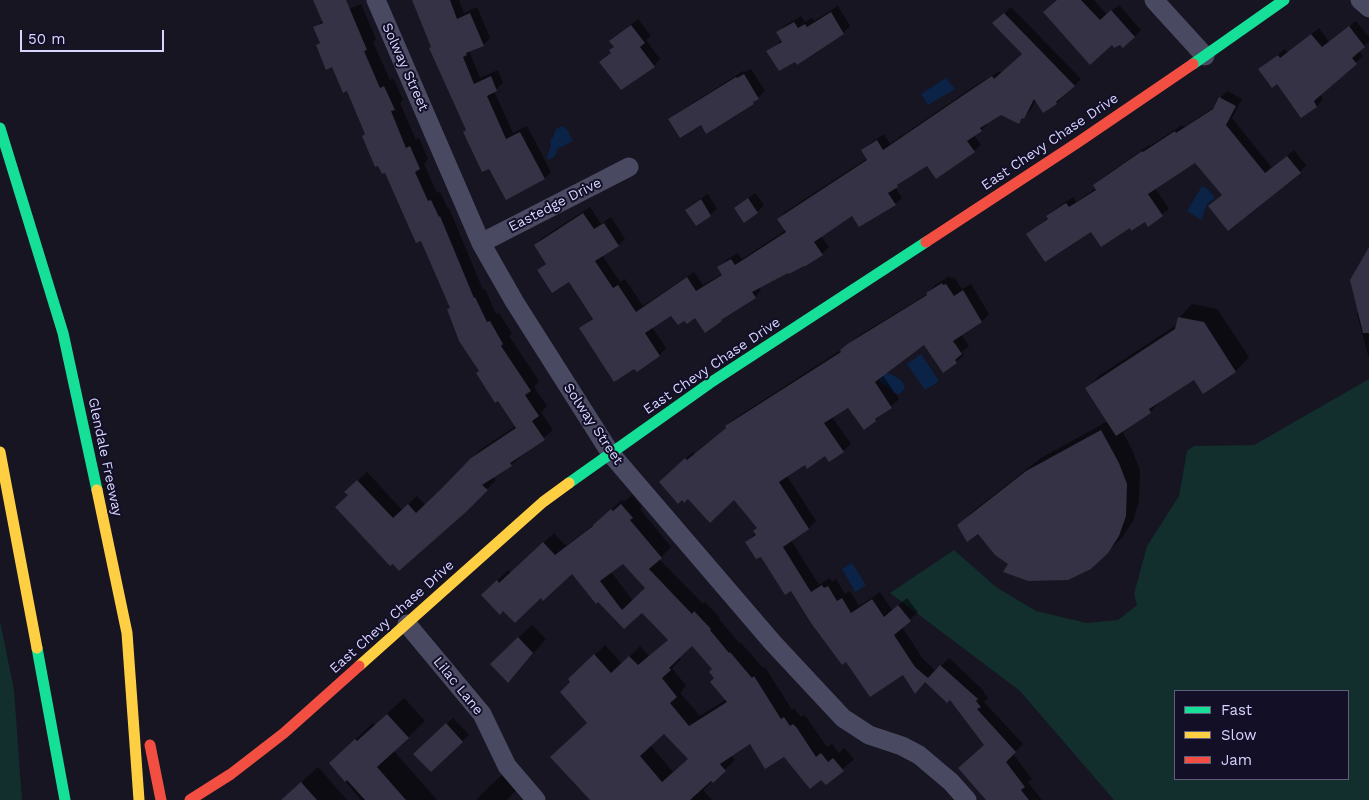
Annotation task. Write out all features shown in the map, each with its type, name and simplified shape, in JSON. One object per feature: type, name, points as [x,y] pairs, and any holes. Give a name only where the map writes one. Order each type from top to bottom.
[{"type":"main road","name":"East Chevy Chase Drive","points":[[190,800],[231,774],[284,734],[536,507],[710,383],[1077,143],[1284,0]]},
{"type":"main road","name":"Glendale Freeway","points":[[0,128],[63,333],[127,633],[139,800]]},
{"type":"main road","points":[[0,452],[65,800]]},
{"type":"main road","points":[[127,633],[144,716]]},
{"type":"main road","points":[[42,681],[45,750]]},
{"type":"main road","points":[[148,735],[161,800]]},
{"type":"street","name":"Solway Street","points":[[376,0],[482,243],[514,301],[611,454],[773,643],[843,718],[869,735],[919,754],[951,782],[967,800]]},
{"type":"street","points":[[1154,0],[1205,56]]},
{"type":"street","points":[[1360,0],[1369,8]]},
{"type":"street","name":"Eastedge Drive","points":[[482,243],[629,167]]},
{"type":"street","name":"Lilac Lane","points":[[407,624],[482,714],[507,766],[536,800]]},
{"type":"green space","points":[[1369,379],[1369,800],[1114,800],[1020,691],[890,593],[954,550],[996,587],[1036,611],[1087,623],[1118,620],[1137,605],[1134,594],[1147,546],[1179,496],[1187,451],[1194,446],[1254,445]]},
{"type":"green space","points":[[0,621],[14,690],[22,800],[0,800]]},
{"type":"water","points":[[946,78],[955,89],[928,105],[921,94]]},
{"type":"water","points":[[563,126],[573,141],[557,149],[556,155],[549,160],[547,157],[551,145],[550,140],[556,129]]},
{"type":"water","points":[[1202,186],[1208,189],[1215,198],[1207,204],[1201,220],[1187,211]]},
{"type":"water","points":[[921,354],[939,381],[925,390],[907,364]]},
{"type":"water","points":[[886,373],[895,376],[902,382],[905,388],[900,394],[893,393],[890,388],[880,382],[879,378]]},
{"type":"water","points":[[852,563],[866,585],[855,592],[842,569]]},
{"type":"building","points":[[313,0],[346,0],[367,50],[364,51],[380,88],[384,86],[395,110],[391,111],[406,148],[410,146],[420,169],[415,172],[428,201],[431,200],[440,216],[474,298],[487,322],[490,321],[503,344],[501,346],[531,391],[525,395],[539,416],[532,421],[545,440],[510,463],[512,466],[482,485],[488,490],[399,571],[393,564],[390,566],[335,507],[348,495],[344,492],[357,480],[393,518],[408,504],[416,513],[471,458],[516,428],[498,401],[495,403],[476,373],[479,371],[459,341],[447,309],[450,308],[421,241],[416,243],[385,173],[382,174],[378,166],[375,167],[362,136],[365,134],[347,91],[343,93],[332,67],[326,70],[316,45],[320,43],[313,27],[323,23]]},
{"type":"building","points":[[412,0],[450,0],[457,19],[470,13],[484,46],[466,53],[467,55],[463,57],[474,84],[491,76],[497,91],[487,96],[506,139],[520,132],[545,179],[506,200],[489,169],[482,172],[463,132],[466,130],[429,48],[431,47]]},
{"type":"building","points":[[1057,0],[1081,0],[1100,20],[1111,10],[1135,37],[1123,48],[1120,45],[1114,48],[1112,45],[1090,65],[1043,12]]},
{"type":"building","points":[[831,12],[844,34],[797,65],[795,62],[779,71],[766,51],[782,42],[776,32],[794,22],[798,28],[805,24],[807,27]]},
{"type":"building","points":[[1004,13],[1075,86],[1056,102],[1057,104],[1043,113],[1034,99],[1024,119],[1022,118],[1019,124],[1001,115],[980,128],[982,131],[967,141],[975,152],[936,179],[927,166],[897,185],[898,187],[888,193],[896,205],[859,227],[852,216],[814,242],[823,255],[804,267],[788,273],[752,292],[756,298],[721,320],[705,333],[695,318],[687,324],[684,321],[678,325],[671,316],[645,333],[660,356],[637,372],[634,369],[614,382],[579,328],[593,319],[569,282],[552,293],[537,270],[546,264],[534,245],[583,213],[594,229],[604,223],[619,246],[595,261],[613,288],[618,285],[636,312],[687,277],[696,291],[722,275],[717,267],[731,259],[735,265],[786,232],[777,219],[867,160],[861,150],[877,140],[883,150],[992,76],[994,79],[1022,54],[992,23]]},
{"type":"building","points":[[631,25],[645,43],[640,47],[655,67],[621,90],[599,62],[611,53],[609,50],[614,47],[609,41]]},
{"type":"building","points":[[1349,26],[1365,47],[1352,58],[1357,64],[1314,101],[1317,107],[1301,118],[1277,84],[1272,88],[1258,69],[1278,55],[1280,58],[1311,34],[1322,47]]},
{"type":"building","points":[[744,74],[759,99],[753,102],[754,104],[706,134],[701,125],[680,138],[668,119]]},
{"type":"building","points":[[1219,97],[1236,106],[1226,125],[1265,173],[1287,156],[1301,173],[1228,231],[1208,206],[1222,195],[1195,163],[1148,194],[1163,216],[1148,227],[1145,222],[1131,231],[1130,228],[1101,247],[1091,232],[1045,262],[1026,234],[1048,219],[1046,216],[1066,203],[1069,207],[1096,190],[1093,185],[1142,151],[1175,131],[1176,133],[1213,109]]},
{"type":"building","points":[[748,198],[758,213],[744,223],[734,208]]},
{"type":"building","points":[[701,199],[711,216],[696,226],[685,210]]},
{"type":"building","points":[[1369,247],[1369,333],[1363,333],[1350,280]]},
{"type":"building","points":[[942,283],[943,285],[946,284],[954,296],[963,290],[982,322],[953,341],[962,354],[955,360],[957,363],[943,373],[924,345],[875,382],[892,408],[875,419],[876,421],[864,430],[848,408],[824,423],[844,452],[829,462],[825,456],[807,469],[805,465],[779,482],[809,529],[783,547],[811,592],[822,585],[824,588],[828,586],[837,601],[842,598],[851,613],[872,599],[884,617],[898,605],[911,621],[894,635],[915,667],[928,678],[940,665],[978,699],[976,701],[981,707],[977,709],[1016,752],[1006,762],[1025,787],[1021,790],[1029,800],[986,800],[958,768],[984,745],[950,700],[947,703],[925,682],[915,694],[903,675],[870,697],[846,662],[842,665],[811,623],[791,591],[785,595],[761,557],[756,559],[745,542],[756,535],[753,531],[757,528],[734,500],[710,523],[688,499],[684,503],[682,500],[678,504],[659,482],[685,458],[687,460],[726,428],[725,426],[841,352],[840,350],[849,343],[927,295],[926,293]]},
{"type":"building","points":[[1178,317],[1204,322],[1236,372],[1203,394],[1194,380],[1149,409],[1151,413],[1116,436],[1085,388],[1175,329]]},
{"type":"building","points":[[1101,430],[1119,463],[1127,484],[1126,516],[1119,536],[1108,553],[1091,569],[1068,580],[1028,581],[1003,572],[1008,564],[995,555],[978,534],[967,542],[957,525],[1026,471]]},
{"type":"building","points":[[621,504],[633,518],[630,520],[662,558],[649,569],[692,614],[694,611],[752,678],[754,676],[781,719],[784,717],[790,726],[793,724],[797,728],[816,757],[821,753],[828,762],[833,758],[844,771],[826,785],[821,780],[810,789],[784,757],[765,769],[750,744],[720,764],[726,771],[713,783],[711,781],[690,800],[590,800],[550,757],[587,723],[560,692],[570,682],[568,679],[594,654],[611,673],[629,656],[638,665],[668,640],[642,613],[624,629],[598,602],[596,604],[572,574],[543,601],[541,598],[515,623],[503,611],[500,615],[481,595],[497,580],[499,583],[543,542],[555,555],[593,526],[611,509],[613,511]],"holes":[[[623,564],[645,588],[622,610],[600,581]],[[692,646],[712,669],[709,672],[714,678],[710,682],[727,702],[689,726],[670,703],[677,697],[662,678],[671,670],[669,668]],[[664,734],[688,759],[662,782],[640,756]]]},
{"type":"building","points":[[518,637],[533,653],[508,683],[490,664]]},
{"type":"building","points":[[387,714],[409,738],[377,767],[406,800],[365,800],[347,780],[345,782],[329,763],[355,739],[357,741]]},
{"type":"building","points":[[446,723],[463,742],[431,772],[413,754]]},
{"type":"building","points":[[301,782],[317,800],[281,800]]},
{"type":"traffic: fast","points":[[1193,64],[1284,0]]},
{"type":"traffic: fast","points":[[0,128],[63,333],[97,490]]},
{"type":"traffic: fast","points":[[569,483],[710,383],[926,242]]},
{"type":"traffic: fast","points":[[37,648],[65,800]]},
{"type":"traffic: slow","points":[[0,452],[37,648]]},
{"type":"traffic: slow","points":[[359,666],[543,502],[569,483]]},
{"type":"traffic: slow","points":[[97,490],[127,633],[139,800]]},
{"type":"traffic: jam","points":[[926,242],[1193,64]]},
{"type":"traffic: jam","points":[[190,800],[231,774],[284,733],[359,666]]},
{"type":"traffic: jam","points":[[150,745],[161,800]]}]
